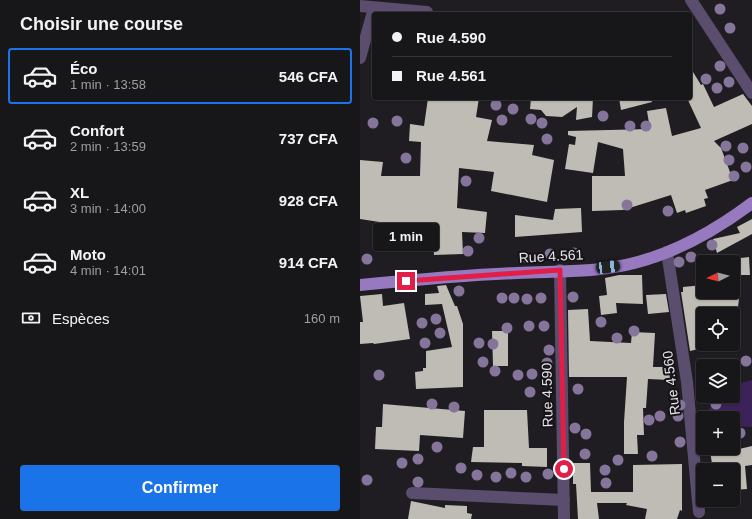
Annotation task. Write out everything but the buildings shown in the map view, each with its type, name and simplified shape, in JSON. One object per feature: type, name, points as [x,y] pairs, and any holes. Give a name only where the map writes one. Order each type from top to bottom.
[{"type":"main road","name":"Rue 4.561","points":[[360,285],[477,275],[596,269],[633,264],[667,252],[706,235],[752,204]]},
{"type":"street","points":[[691,0],[752,93]]},
{"type":"street","points":[[360,6],[427,12]]},
{"type":"street","points":[[373,12],[374,8]]},
{"type":"street","points":[[360,58],[363,41],[372,14]]},
{"type":"street","name":"Rue 4.560","points":[[667,252],[687,382],[699,512]]},
{"type":"street","name":"Rue 4.590","points":[[560,270],[564,519]]},
{"type":"street","points":[[412,493],[564,500]]},
{"type":"shaded area","points":[[752,380],[752,427],[740,426],[740,411],[709,411],[711,403],[740,403],[740,383]]},
{"type":"route","points":[[406,281],[560,270],[564,469]]}]
